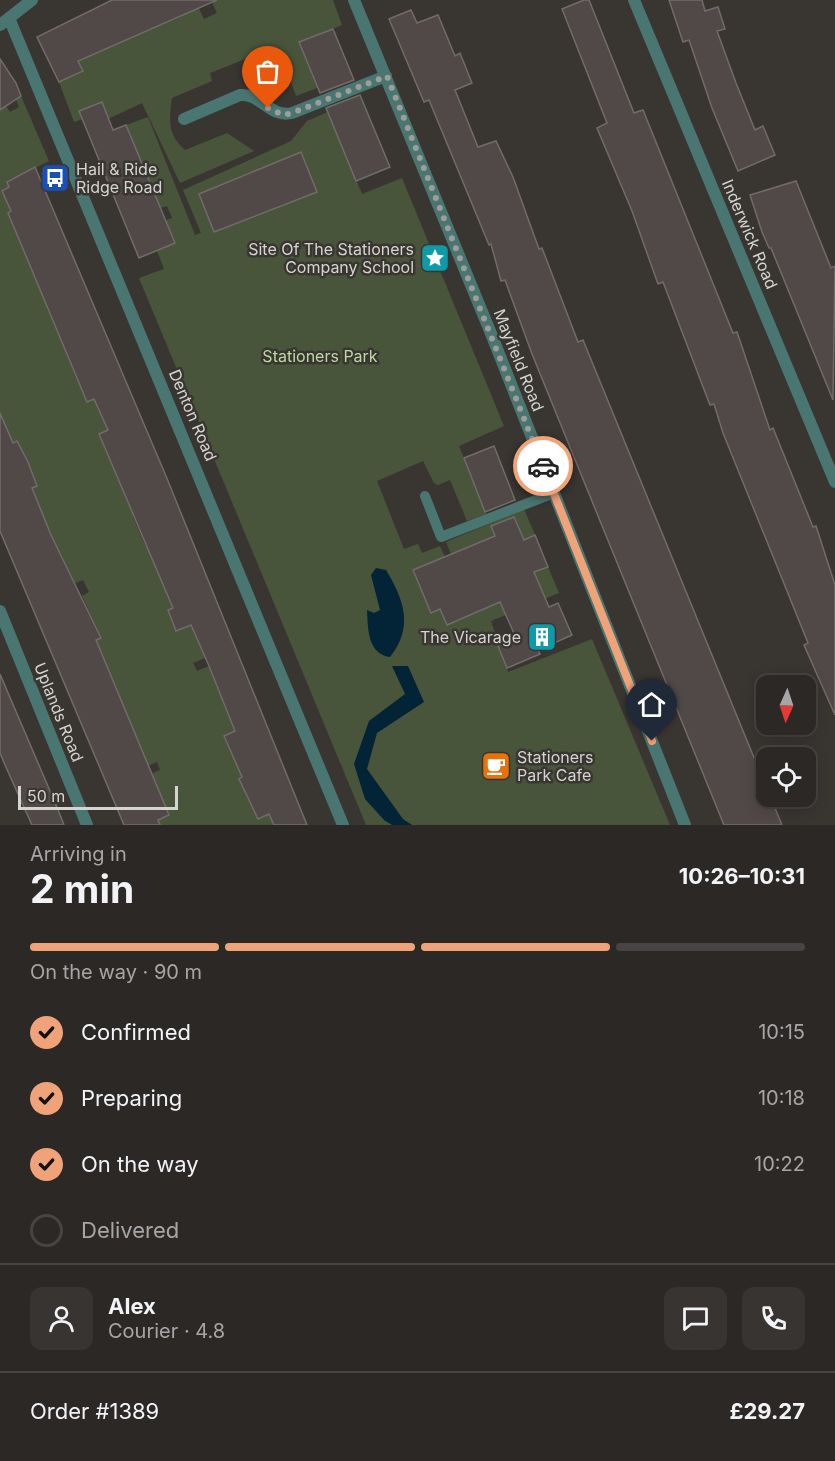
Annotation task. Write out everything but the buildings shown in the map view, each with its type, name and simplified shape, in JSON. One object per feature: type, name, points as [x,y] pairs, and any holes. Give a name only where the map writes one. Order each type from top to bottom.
[{"type":"street","points":[[4,21],[32,0]]},
{"type":"street","name":"Mayfield Road","points":[[354,0],[387,76],[685,825]]},
{"type":"street","name":"Inderwick Road","points":[[634,0],[835,482]]},
{"type":"street","name":"Denton Road","points":[[4,21],[344,825]]},
{"type":"street","points":[[184,119],[240,95],[248,94],[256,96],[275,112],[283,115],[387,76]]},
{"type":"street","name":"Uplands Road","points":[[0,611],[87,825]]},
{"type":"lane","points":[[425,496],[441,537],[554,493]]},
{"type":"green space","points":[[211,0],[333,0],[342,25],[299,42],[317,88],[296,96],[288,74],[280,76],[268,50],[210,73],[212,81],[172,98],[170,113],[172,132],[185,150],[227,133],[254,151],[180,183],[142,103],[108,119],[101,102],[80,111],[83,119],[74,122],[59,82],[83,71],[78,60],[181,17],[179,12],[197,4],[204,19],[217,13]]},
{"type":"green space","points":[[21,96],[49,161],[7,182],[9,187],[2,191],[11,211],[8,213],[31,240],[21,246],[26,255],[35,251],[30,267],[34,276],[49,283],[39,287],[42,296],[53,292],[57,303],[47,308],[60,338],[74,346],[65,351],[77,380],[92,388],[83,392],[87,401],[96,398],[108,430],[99,434],[112,463],[127,471],[116,476],[120,484],[130,480],[135,492],[125,497],[129,506],[139,501],[144,512],[133,517],[146,547],[152,544],[157,555],[152,558],[183,604],[168,610],[176,631],[191,625],[205,658],[193,663],[197,671],[209,666],[238,730],[224,736],[232,756],[247,762],[237,767],[242,777],[239,779],[248,799],[259,794],[274,825],[160,825],[158,820],[169,814],[166,806],[154,811],[140,778],[160,770],[157,762],[138,770],[86,644],[101,637],[82,596],[89,592],[83,580],[73,584],[61,553],[48,558],[54,541],[51,535],[41,539],[42,517],[20,493],[37,486],[17,441],[13,443],[0,413],[0,111],[6,106],[10,112],[19,107],[16,99]]},
{"type":"green space","name":"Stationers Park","points":[[328,112],[362,194],[402,178],[504,426],[459,446],[486,514],[467,521],[450,480],[438,485],[434,483],[423,461],[377,481],[404,549],[418,544],[422,553],[440,546],[445,557],[413,571],[431,613],[440,609],[447,625],[539,586],[534,572],[548,567],[559,593],[491,621],[508,672],[592,639],[670,825],[366,825],[139,278],[164,269],[157,251],[175,243],[166,220],[172,218],[167,206],[160,208],[126,125],[148,117],[195,235],[201,233],[183,190],[291,141],[307,121]]},
{"type":"green space","points":[[524,509],[535,535],[524,540],[518,526],[451,554],[446,542]]},
{"type":"water","points":[[376,568],[386,570],[398,592],[404,614],[402,635],[390,657],[377,651],[370,639],[367,610],[374,613],[380,610],[371,575]]},
{"type":"water","points":[[392,666],[408,666],[424,702],[377,733],[367,769],[403,819],[412,825],[392,825],[384,820],[365,799],[354,764],[369,721],[405,694]]},
{"type":"way so far","points":[[268,108],[283,115],[292,113],[387,76],[543,466]]},
{"type":"place","name":"Hail & Ride Ridge Road","points":[[55,178]]},
{"type":"place","name":"Site Of The Stationers Company School","points":[[435,258]]},
{"type":"place","name":"The Vicarage","points":[[542,637]]},
{"type":"place","name":"Stationers Park Cafe","points":[[496,766]]},
{"type":"route","points":[[543,466],[652,741]]}]
